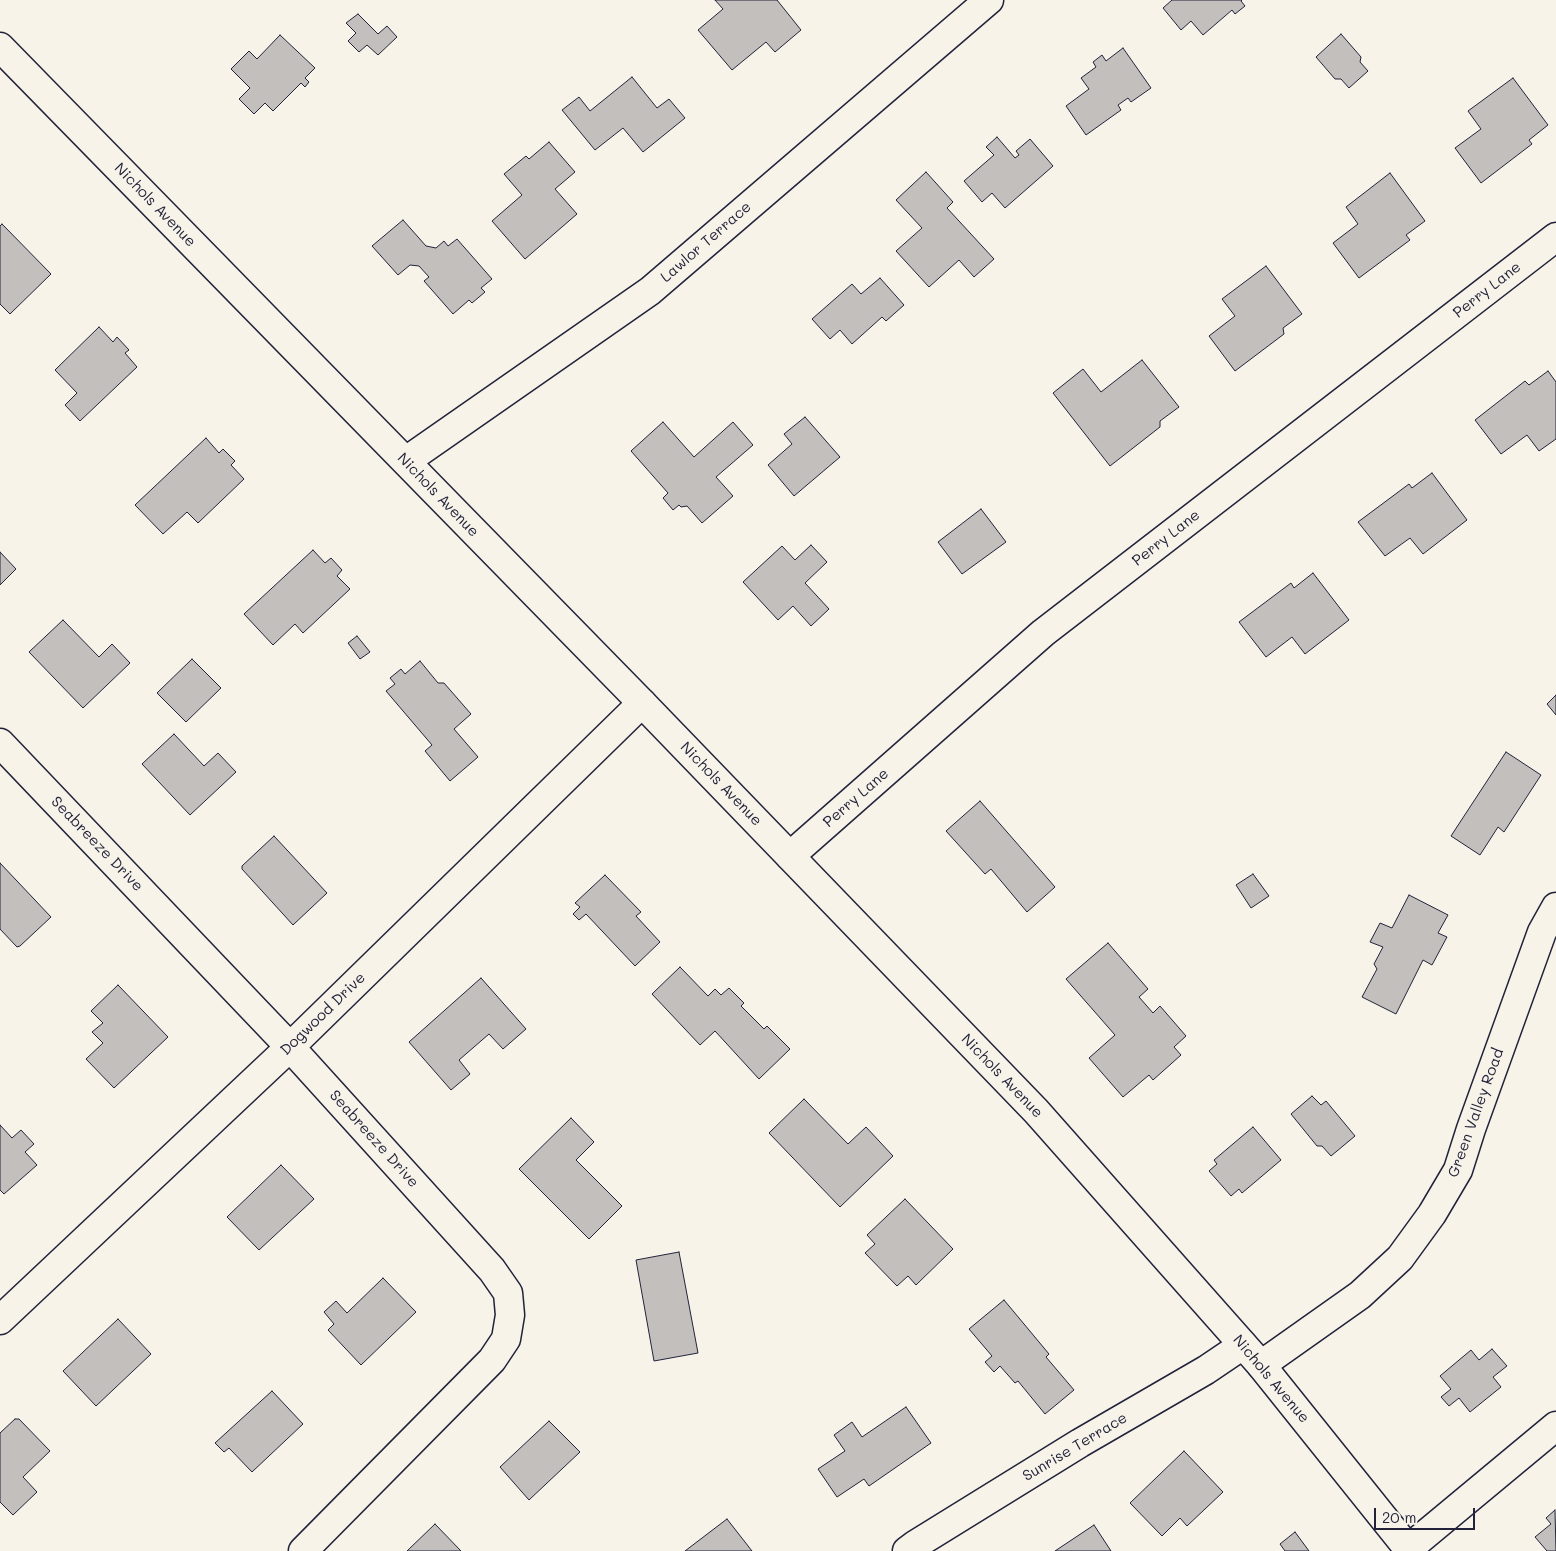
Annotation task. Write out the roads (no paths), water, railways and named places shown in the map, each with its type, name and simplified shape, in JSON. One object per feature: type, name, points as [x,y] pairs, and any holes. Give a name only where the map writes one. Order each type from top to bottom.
[{"type":"street","name":"Lawlor Terrace","points":[[406,461],[650,291],[989,0]]},
{"type":"street","name":"Nichols Avenue","points":[[0,47],[642,703],[1036,1111],[1252,1355],[1409,1550]]},
{"type":"street","name":"Perry Lane","points":[[790,856],[1042,633],[1556,237]]},
{"type":"street","name":"Dogwood Drive","points":[[0,1320],[290,1047],[642,703]]},
{"type":"street","name":"Seabreeze Drive","points":[[0,743],[290,1047],[492,1270],[508,1293],[510,1315],[506,1339],[492,1360],[302,1551]]},
{"type":"street","name":"Green Valley Road","points":[[1252,1355],[1360,1295],[1400,1258],[1432,1214],[1458,1170],[1542,932],[1556,907]]},
{"type":"street","name":"Sunrise Terrace","points":[[908,1551],[1071,1448],[1206,1370],[1252,1355]]},
{"type":"street","points":[[1409,1550],[1556,1426]]}]
